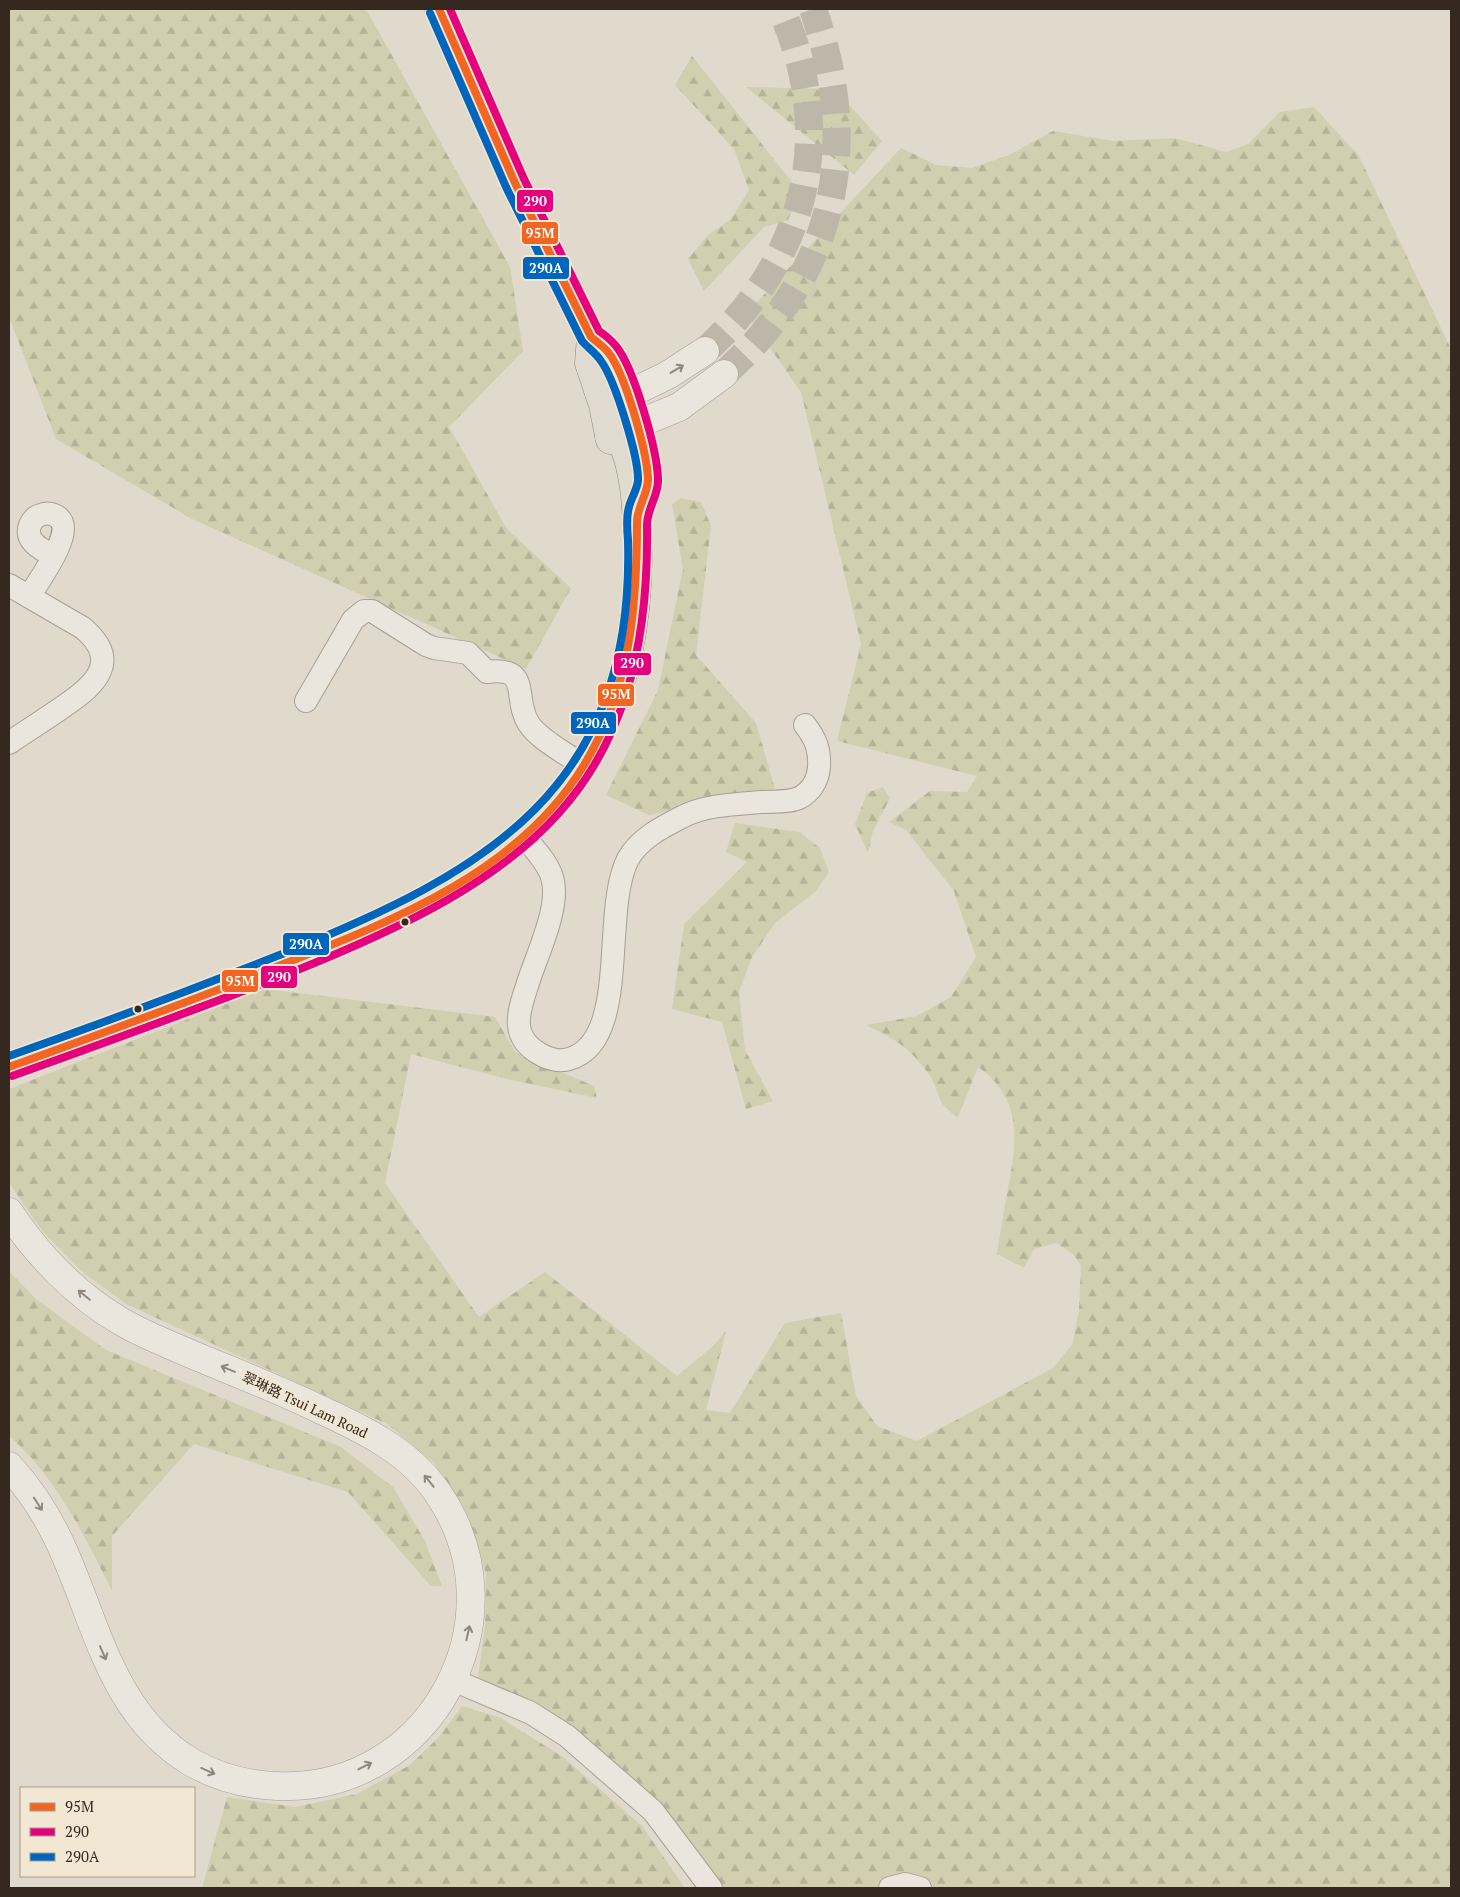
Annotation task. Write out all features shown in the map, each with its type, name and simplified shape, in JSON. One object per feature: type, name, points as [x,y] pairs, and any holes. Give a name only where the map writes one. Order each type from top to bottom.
[{"type":"main road","points":[[440,9],[514,183],[591,337],[609,354],[638,390],[622,431]]},
{"type":"main road","points":[[9,1067],[190,1002],[418,907],[489,863],[523,835],[554,803],[583,766],[603,729],[627,658],[634,620],[638,546],[632,477],[622,431],[603,405],[589,363],[591,337]]},
{"type":"street","points":[[638,390],[705,352]]},
{"type":"street","points":[[622,431],[679,407],[724,374]]},
{"type":"street","points":[[29,597],[53,556]]},
{"type":"street","points":[[9,585],[82,628],[93,637],[101,650],[102,665],[97,679],[85,692],[9,743]]},
{"type":"street","points":[[306,701],[353,620],[364,611],[372,611],[426,645],[468,653],[487,672],[503,670],[512,674],[518,682],[523,713],[528,724],[538,735],[583,766]]},
{"type":"street","points":[[523,835],[548,870],[554,892],[552,912],[522,1002],[519,1022],[521,1038],[530,1049],[548,1059],[566,1060],[582,1056],[595,1041],[609,1005],[614,910],[619,882],[629,858],[643,841],[663,826],[687,814],[715,808],[791,800],[806,794],[816,782],[820,750],[805,725]]},
{"type":"street","name":"翠琳路 Tsui Lam Road","points":[[9,1212],[26,1237],[58,1272],[92,1302],[122,1322],[151,1337],[339,1418],[394,1449],[419,1470],[439,1494],[449,1512],[465,1553],[470,1574],[472,1612],[469,1632],[453,1680],[430,1716],[408,1739],[369,1765],[345,1776],[323,1783],[280,1786],[242,1782],[209,1771],[175,1752],[158,1738],[129,1703],[117,1683],[97,1640],[68,1561],[50,1523],[27,1488],[9,1466]]},
{"type":"street","points":[[453,1680],[531,1713],[567,1736],[653,1811],[711,1888]]},
{"type":"street","points":[[890,1888],[905,1884],[920,1888]]},
{"type":"green space","points":[[9,9],[366,9],[510,267],[523,351],[449,427],[507,529],[571,588],[526,669],[192,519],[56,439],[9,317]]},
{"type":"green space","points":[[692,56],[800,192],[788,220],[764,227],[704,291],[688,259],[707,236],[731,219],[749,190],[734,149],[675,85]]},
{"type":"green space","points":[[746,87],[835,89],[882,141],[854,175]]},
{"type":"green space","points":[[1314,107],[1359,156],[1451,349],[1451,1888],[711,1888],[659,1812],[511,1698],[478,1678],[485,1626],[486,1573],[462,1506],[434,1463],[387,1424],[128,1305],[85,1274],[43,1232],[9,1183],[9,1089],[265,989],[495,1017],[515,1052],[594,1086],[597,1098],[507,1079],[411,1054],[385,1183],[479,1317],[545,1272],[677,1376],[713,1346],[726,1331],[706,1410],[730,1413],[785,1323],[841,1313],[856,1396],[877,1426],[917,1441],[1053,1368],[1073,1343],[1079,1309],[1081,1266],[1074,1255],[1056,1243],[1034,1249],[1024,1268],[997,1254],[1011,1172],[1014,1138],[1010,1107],[1003,1093],[993,1079],[978,1067],[958,1117],[945,1107],[928,1073],[908,1050],[885,1034],[866,1025],[917,1016],[951,997],[976,957],[954,891],[906,830],[889,822],[930,791],[967,792],[977,776],[837,741],[861,644],[801,392],[746,314],[901,148],[936,165],[972,168],[1009,155],[1053,131],[1114,141],[1175,138],[1226,152],[1248,144],[1280,112]]},
{"type":"green space","points":[[681,498],[701,502],[711,526],[696,655],[756,723],[775,789],[649,815],[606,795],[658,690],[683,569],[672,504]]},
{"type":"green space","points":[[883,787],[890,798],[873,831],[868,853],[855,824],[867,793]]},
{"type":"green space","points":[[735,823],[799,832],[820,848],[829,872],[815,892],[775,923],[752,957],[739,992],[745,1050],[773,1101],[746,1109],[722,1022],[672,1009],[684,924],[747,862],[726,852]]},
{"type":"green space","points":[[9,1271],[36,1299],[106,1350],[341,1447],[393,1487],[425,1541],[442,1586],[431,1586],[348,1492],[194,1444],[112,1536],[112,1591],[80,1529],[55,1488],[26,1452],[9,1436]]},
{"type":"green space","points":[[462,1706],[501,1718],[563,1757],[642,1826],[685,1888],[202,1888],[227,1797],[295,1807],[357,1794],[410,1765],[439,1737]]},
{"type":"tunnel","points":[[705,351],[740,315],[768,277],[788,236],[802,193],[809,149],[807,103],[798,56],[781,9]]},
{"type":"tunnel","points":[[724,374],[762,335],[792,294],[814,251],[829,206],[836,159],[836,111],[828,61],[813,9]]},
{"type":"transit line","name":"95M","points":[[9,1067],[310,954],[400,915],[443,893],[484,867],[522,838],[556,804],[584,765],[612,707],[628,647],[632,617],[637,554],[637,516],[648,485],[644,451],[628,394],[615,362],[608,352],[591,337],[515,183],[439,9]]},
{"type":"transit line","name":"290","points":[[12,1076],[154,1025],[295,971],[376,936],[447,900],[508,860],[558,814],[598,759],[626,694],[642,617],[647,519],[658,487],[654,451],[644,411],[623,357],[614,344],[599,331],[524,179],[450,9]]},
{"type":"transit line","name":"290A","points":[[9,1056],[282,954],[356,923],[424,890],[483,853],[534,810],[576,759],[606,698],[624,626],[628,540],[627,515],[638,481],[635,455],[619,401],[607,371],[599,358],[582,341],[506,187],[430,13]]}]
